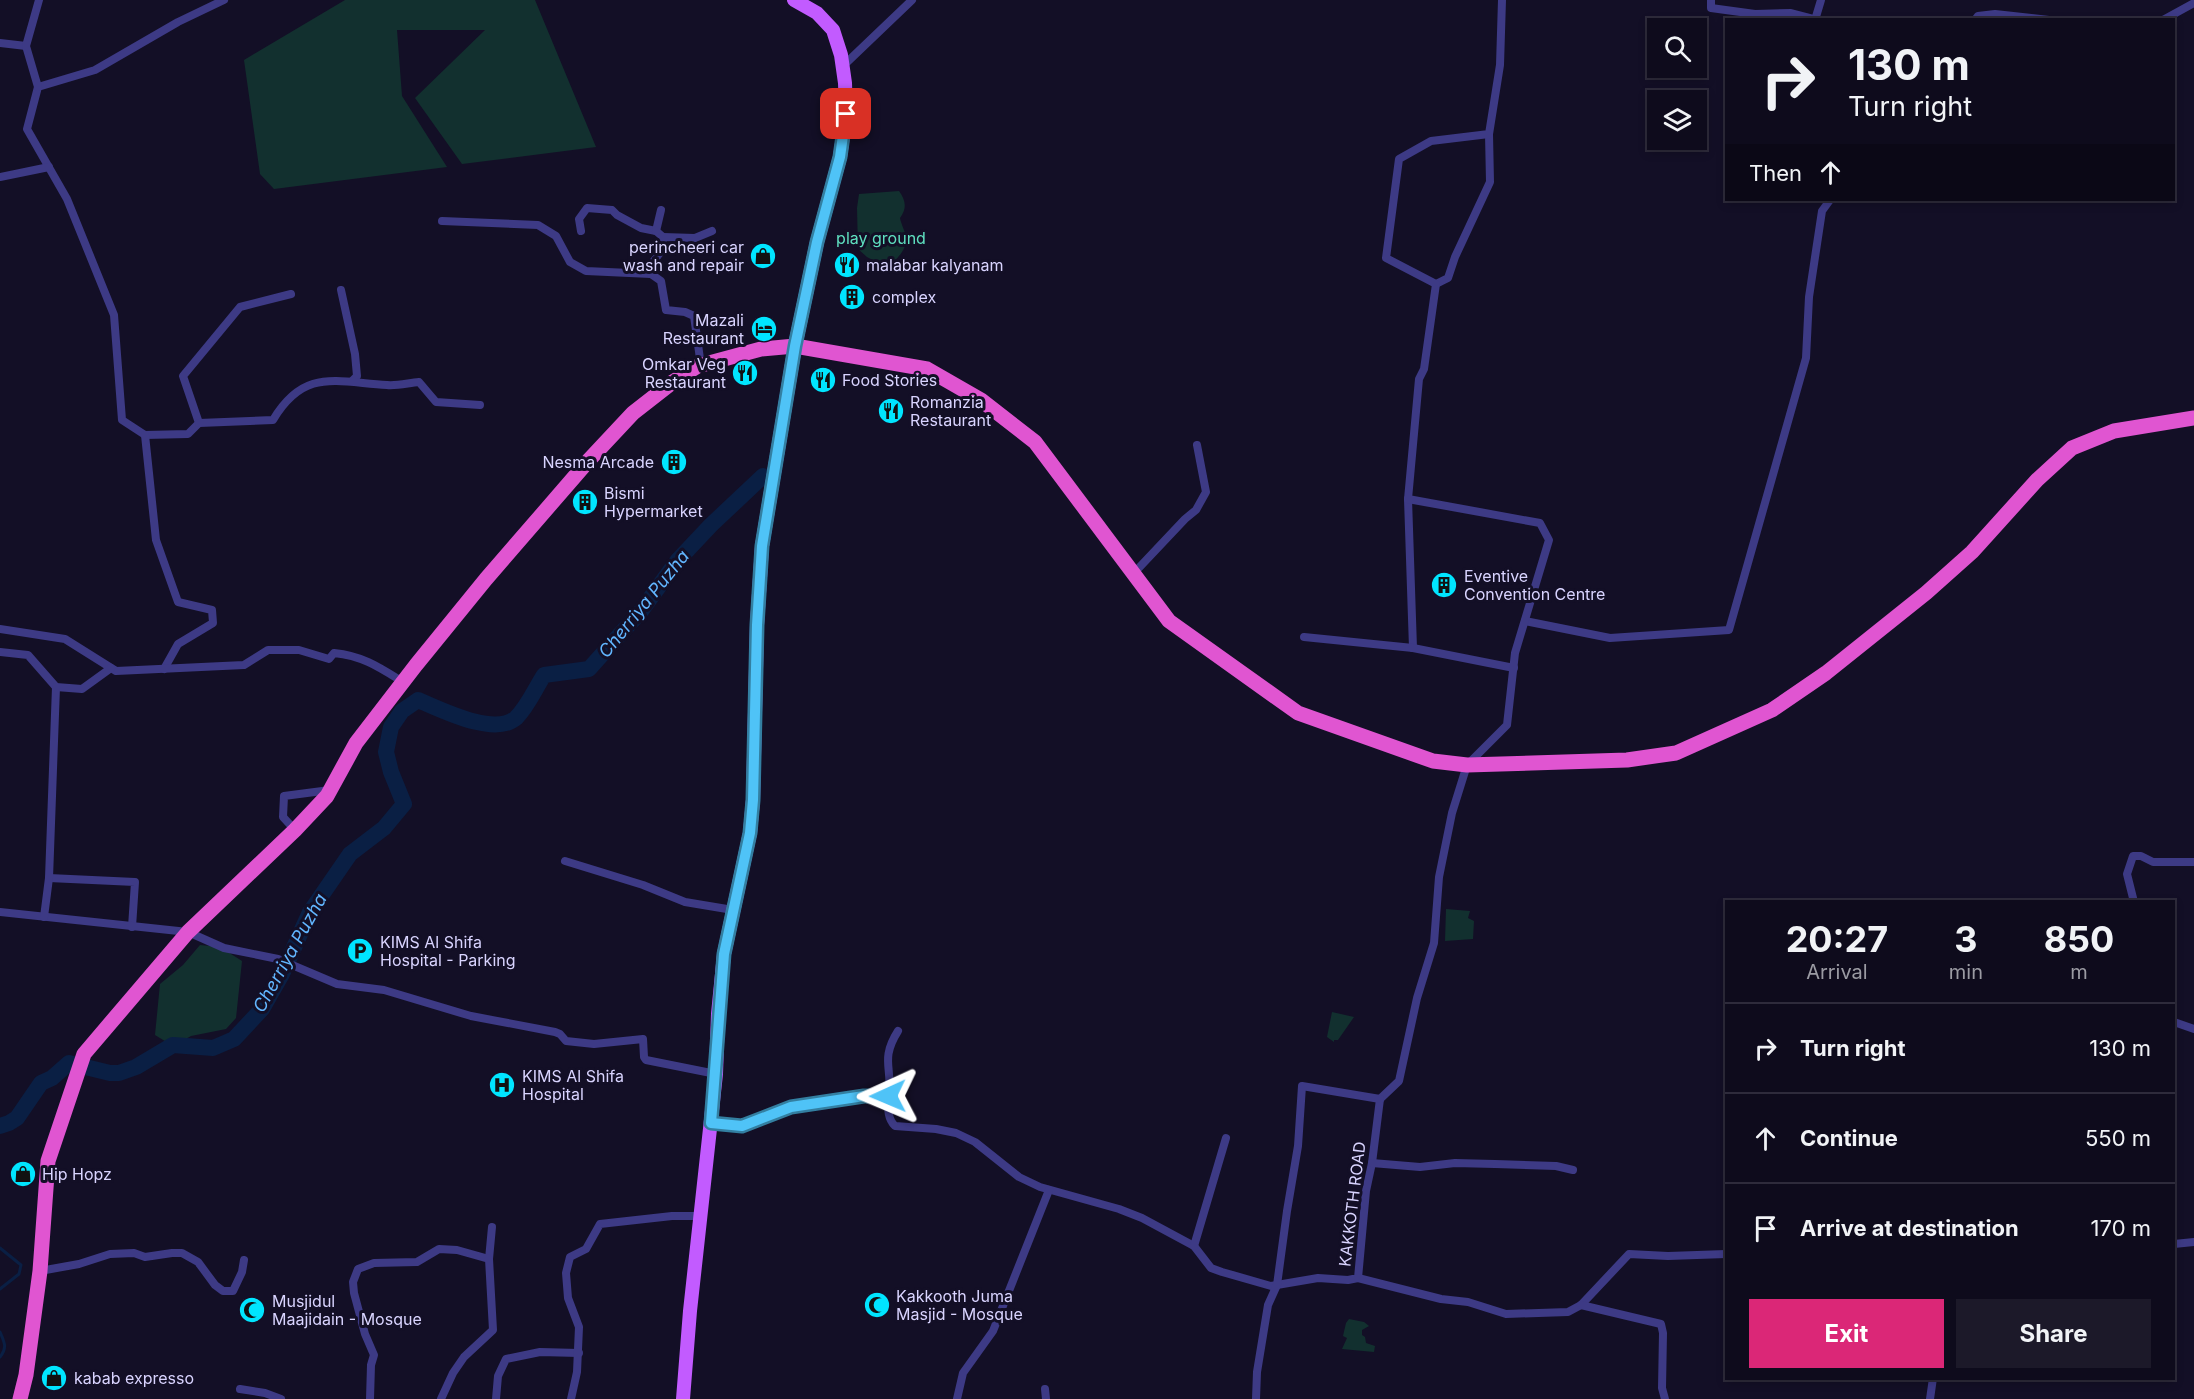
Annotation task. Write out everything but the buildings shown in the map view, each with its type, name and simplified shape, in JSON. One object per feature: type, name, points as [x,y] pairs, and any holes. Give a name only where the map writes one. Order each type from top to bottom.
[{"type":"highway","points":[[20,1399],[26,1375],[40,1271],[48,1161],[84,1054],[188,932],[294,830],[330,790],[356,743],[403,682],[486,579],[609,438],[652,397],[701,366],[761,349],[795,346],[927,369],[981,400],[1035,442],[1169,621],[1298,713],[1433,761],[1467,765],[1627,760],[1676,753],[1772,710],[1826,673],[1972,552],[2037,480],[2072,448],[2114,431],[2194,418]]},
{"type":"main road","points":[[683,1399],[690,1311],[716,1074],[718,1014],[724,954],[750,833],[762,546],[795,346],[817,242],[840,157],[846,114],[846,83],[833,30],[817,13],[794,0]]},
{"type":"street","points":[[39,0],[26,46],[38,87],[27,129],[67,199],[114,315],[122,420],[145,435],[188,434],[199,423],[273,420],[282,406],[295,393],[308,385],[328,381],[352,381],[389,386],[419,382],[436,402],[480,405]]},
{"type":"street","points":[[38,87],[95,70],[178,22],[224,0]]},
{"type":"street","points":[[843,66],[912,0]]},
{"type":"street","points":[[1436,284],[1448,278],[1455,257],[1490,182],[1489,134],[1500,65],[1502,0]]},
{"type":"street","points":[[1711,0],[1711,8],[1755,14],[1791,13],[1812,18]]},
{"type":"street","points":[[1816,18],[1821,0]]},
{"type":"street","points":[[2167,18],[2194,3]]},
{"type":"street","points":[[1976,18],[1995,14],[2031,18]]},
{"type":"street","points":[[0,43],[26,46]]},
{"type":"street","points":[[1436,284],[1386,258],[1399,159],[1431,141],[1489,134]]},
{"type":"street","points":[[0,177],[49,167]]},
{"type":"street","points":[[1525,621],[1610,639],[1729,630],[1806,358],[1809,297],[1820,222],[1822,211],[1829,201]]},
{"type":"street","points":[[581,231],[579,219],[587,208],[612,210],[641,228],[659,234],[695,238],[712,231]]},
{"type":"street","points":[[651,274],[650,266],[662,250],[659,234],[661,210]]},
{"type":"street","points":[[442,221],[538,225],[556,236],[570,262],[585,270],[651,274],[661,281],[666,310],[685,312],[693,316],[701,366]]},
{"type":"street","points":[[1413,648],[1408,499],[1419,379],[1424,369],[1436,284]]},
{"type":"street","points":[[341,290],[355,354],[357,376],[352,381]]},
{"type":"street","points":[[199,423],[183,376],[240,307],[291,294]]},
{"type":"street","points":[[145,435],[156,540],[178,602],[212,610],[213,623],[178,644],[164,669]]},
{"type":"street","points":[[1134,573],[1185,519],[1197,510],[1206,492],[1197,445]]},
{"type":"street","points":[[1256,1399],[1257,1372],[1268,1305],[1278,1285],[1298,1146],[1302,1086],[1380,1099],[1399,1081],[1417,998],[1434,943],[1439,877],[1452,813],[1467,765],[1507,724],[1515,652],[1549,540],[1540,523],[1408,499]]},
{"type":"street","points":[[0,628],[65,639],[116,671],[244,665],[268,650],[299,650],[329,659],[334,653],[348,654],[371,662],[403,682]]},
{"type":"street","points":[[1304,638],[1413,648],[1514,668]]},
{"type":"street","points":[[0,652],[28,655],[56,687],[49,878],[44,917]]},
{"type":"street","points":[[56,687],[82,689],[111,668]]},
{"type":"street","points":[[294,830],[283,817],[284,796],[330,790]]},
{"type":"street","points":[[2134,900],[2127,874],[2133,856],[2141,856],[2153,862],[2194,862]]},
{"type":"street","points":[[565,861],[643,885],[685,902],[733,910]]},
{"type":"street","points":[[49,878],[135,882],[132,927]]},
{"type":"street","points":[[0,912],[188,932],[224,948],[278,959],[337,984],[384,990],[471,1016],[555,1032],[566,1041],[574,1043],[594,1044],[643,1039],[646,1060],[716,1074]]},
{"type":"street","points":[[2175,1022],[2194,1029]]},
{"type":"street","name":"KAKKOTH ROAD","points":[[898,1031],[888,1051],[888,1113],[895,1126],[957,1133],[975,1142],[1019,1177],[1049,1190],[1119,1209],[1142,1218],[1194,1246],[1211,1268],[1271,1286],[1318,1278],[1348,1280],[1358,1278],[1366,1191],[1380,1099]]},
{"type":"street","points":[[711,1123],[742,1126],[791,1107],[864,1096],[888,1096]]},
{"type":"street","points":[[1194,1246],[1226,1138]]},
{"type":"street","points":[[1372,1163],[1420,1167],[1455,1163],[1556,1166],[1573,1170]]},
{"type":"street","points":[[957,1399],[963,1373],[993,1331],[1049,1190]]},
{"type":"street","points":[[571,1399],[579,1353],[579,1327],[570,1305],[567,1265],[570,1257],[586,1249],[600,1224],[613,1221],[700,1216]]},
{"type":"street","points":[[441,1399],[453,1373],[464,1358],[492,1330],[489,1259],[492,1227]]},
{"type":"street","points":[[2175,1244],[2194,1242]]},
{"type":"street","points":[[370,1399],[371,1365],[374,1355],[365,1334],[354,1293],[353,1282],[358,1269],[374,1263],[417,1262],[439,1249],[489,1259]]},
{"type":"street","points":[[40,1271],[79,1264],[110,1254],[134,1253],[145,1257],[182,1253],[198,1263],[215,1285],[228,1292],[233,1291],[244,1260]]},
{"type":"street","points":[[1358,1278],[1441,1299],[1468,1302],[1506,1314],[1568,1312],[1581,1305],[1629,1254],[1668,1256],[1725,1254]]},
{"type":"street","points":[[1581,1305],[1661,1324],[1663,1333],[1662,1388],[1665,1399]]},
{"type":"street","points":[[496,1399],[498,1376],[506,1359],[540,1352],[579,1353]]},
{"type":"street","points":[[1930,1399],[1933,1380]]},
{"type":"street","points":[[240,1389],[265,1393],[280,1399]]},
{"type":"street","points":[[1045,1389],[1046,1399]]},
{"type":"green space","points":[[345,0],[535,0],[596,147],[462,164],[415,98],[485,30],[397,30],[402,96],[447,167],[274,189],[260,174],[244,60]]},
{"type":"green space","name":"play ground","points":[[899,191],[905,204],[900,218],[906,242],[900,255],[886,267],[867,257],[858,249],[859,194]]},
{"type":"green space","points":[[1446,909],[1470,911],[1468,918],[1474,921],[1473,939],[1445,941]]},
{"type":"green space","points":[[200,945],[220,947],[242,961],[236,1018],[226,1029],[191,1036],[173,1046],[155,1035],[160,984],[183,965]]},
{"type":"green space","points":[[1332,1012],[1354,1017],[1338,1040],[1334,1042],[1327,1037]]},
{"type":"green space","points":[[1349,1319],[1364,1322],[1369,1326],[1362,1330],[1362,1335],[1366,1343],[1375,1346],[1374,1352],[1342,1349],[1347,1338],[1343,1336]]},
{"type":"waterway","name":"Cherriya Puzha","points":[[0,1126],[17,1118],[41,1083],[52,1078],[69,1063],[119,1073],[136,1067],[173,1045],[213,1048],[234,1039],[262,1009],[282,974],[310,912],[350,854],[384,828],[404,804],[391,772],[386,752],[391,727],[402,711],[418,700],[453,715],[481,723],[506,723],[516,718],[528,703],[544,675],[589,669],[641,611],[678,560],[763,476]]},
{"type":"waterway","points":[[0,1248],[21,1265],[19,1274],[0,1289]]},
{"type":"waterway","points":[[0,1332],[5,1347],[0,1357]]},
{"type":"place","name":"perincheeri car wash and repair","points":[[763,256]]},
{"type":"place","name":"malabar kalyanam","points":[[847,265]]},
{"type":"place","name":"complex","points":[[852,297]]},
{"type":"place","name":"Mazali Restaurant","points":[[764,329]]},
{"type":"place","name":"Omkar Veg Restaurant","points":[[745,373]]},
{"type":"place","name":"Food Stories","points":[[823,380]]},
{"type":"place","name":"Romanzia Restaurant","points":[[891,411]]},
{"type":"place","name":"Nesma Arcade","points":[[674,462]]},
{"type":"place","name":"Bismi Hypermarket","points":[[585,502]]},
{"type":"place","name":"Eventive Convention Centre","points":[[1444,585]]},
{"type":"place","name":"KIMS Al Shifa Hospital - Parking","points":[[360,951]]},
{"type":"place","name":"KIMS Al Shifa Hospital","points":[[502,1085]]},
{"type":"place","name":"Hip Hopz","points":[[23,1174]]},
{"type":"place","name":"Kakkooth Juma Masjid - Mosque","points":[[877,1305]]},
{"type":"place","name":"Musjidul Maajidain - Mosque","points":[[252,1310]]},
{"type":"place","name":"kabab expresso","points":[[54,1378]]},
{"type":"route","points":[[846,114],[840,157],[817,242],[795,346],[762,546],[753,724],[755,763],[753,800],[750,833],[724,954],[711,1123],[742,1126],[791,1107],[864,1096],[888,1096]]}]
